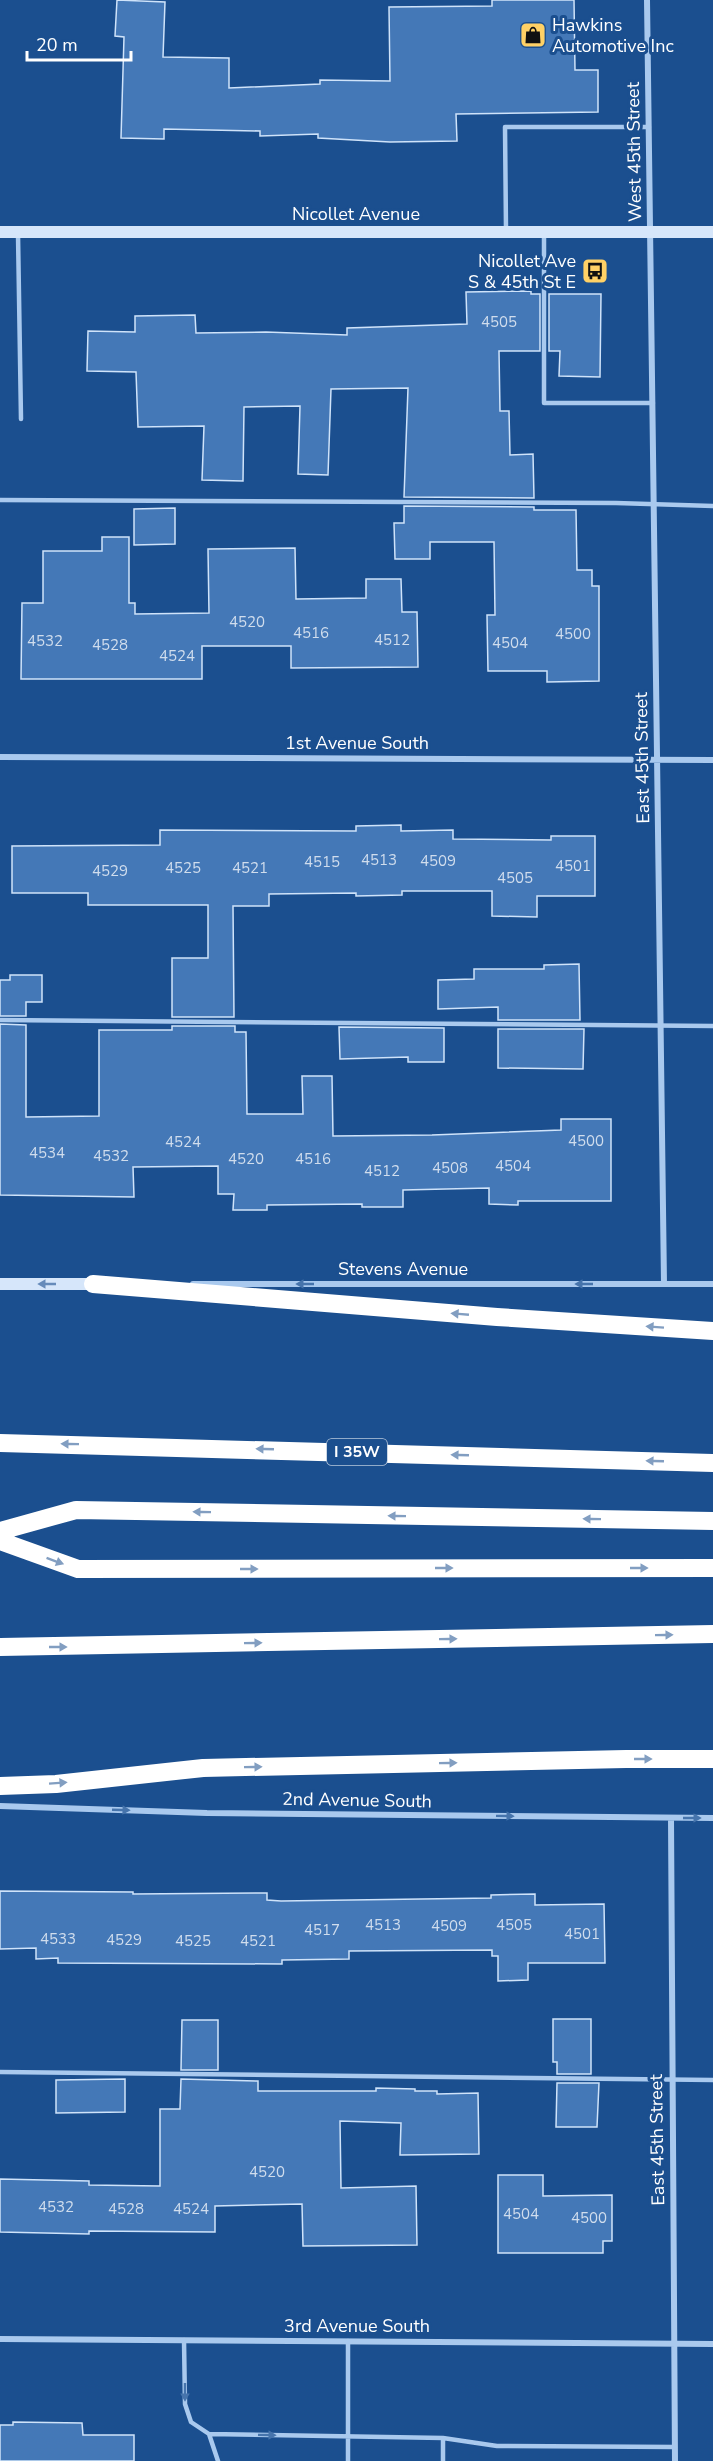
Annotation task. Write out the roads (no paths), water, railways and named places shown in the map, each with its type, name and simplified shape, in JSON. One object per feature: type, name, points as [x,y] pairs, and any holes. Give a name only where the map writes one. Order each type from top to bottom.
[{"type":"highway","points":[[93,1284],[485,1316],[713,1331]]},
{"type":"highway","name":"I 35W","points":[[0,1443],[713,1463]]},
{"type":"highway","points":[[0,1531],[76,1510],[713,1521]]},
{"type":"highway","points":[[0,1541],[78,1569],[713,1568]]},
{"type":"highway","points":[[0,1647],[713,1634]]},
{"type":"highway","points":[[0,1786],[56,1784],[203,1768],[713,1759]]},
{"type":"main road","name":"Nicollet Avenue","points":[[0,232],[713,232]]},
{"type":"main road","points":[[0,1284],[93,1284]]},
{"type":"street","name":"West 45th Street","points":[[647,0],[651,231]]},
{"type":"street","name":"East 45th Street","points":[[651,231],[664,1284]]},
{"type":"street","name":"1st Avenue South","points":[[0,757],[713,760]]},
{"type":"street","name":"Stevens Avenue","points":[[93,1284],[713,1284]]},
{"type":"street","name":"2nd Avenue South","points":[[0,1806],[207,1813],[713,1818]]},
{"type":"street","name":"East 45th Street","points":[[671,1818],[675,2461]]},
{"type":"street","name":"3rd Avenue South","points":[[0,2339],[713,2344]]},
{"type":"lane","points":[[506,231],[505,127],[649,127]]},
{"type":"lane","points":[[544,231],[544,404],[653,403]]},
{"type":"lane","points":[[18,232],[21,419]]},
{"type":"lane","points":[[0,500],[605,503],[713,506]]},
{"type":"lane","points":[[0,1020],[713,1026]]},
{"type":"lane","points":[[0,2072],[713,2080]]},
{"type":"lane","points":[[184,2340],[185,2404],[191,2422],[209,2434],[443,2438],[497,2446],[675,2447]]},
{"type":"lane","points":[[348,2341],[348,2461]]},
{"type":"lane","points":[[209,2434],[218,2461]]},
{"type":"lane","points":[[443,2438],[443,2461]]},
{"type":"place","name":"Hawkins Automotive Inc","points":[[533,35]]},
{"type":"place","name":"Nicollet Ave S & 45th St E","points":[[595,271]]}]
